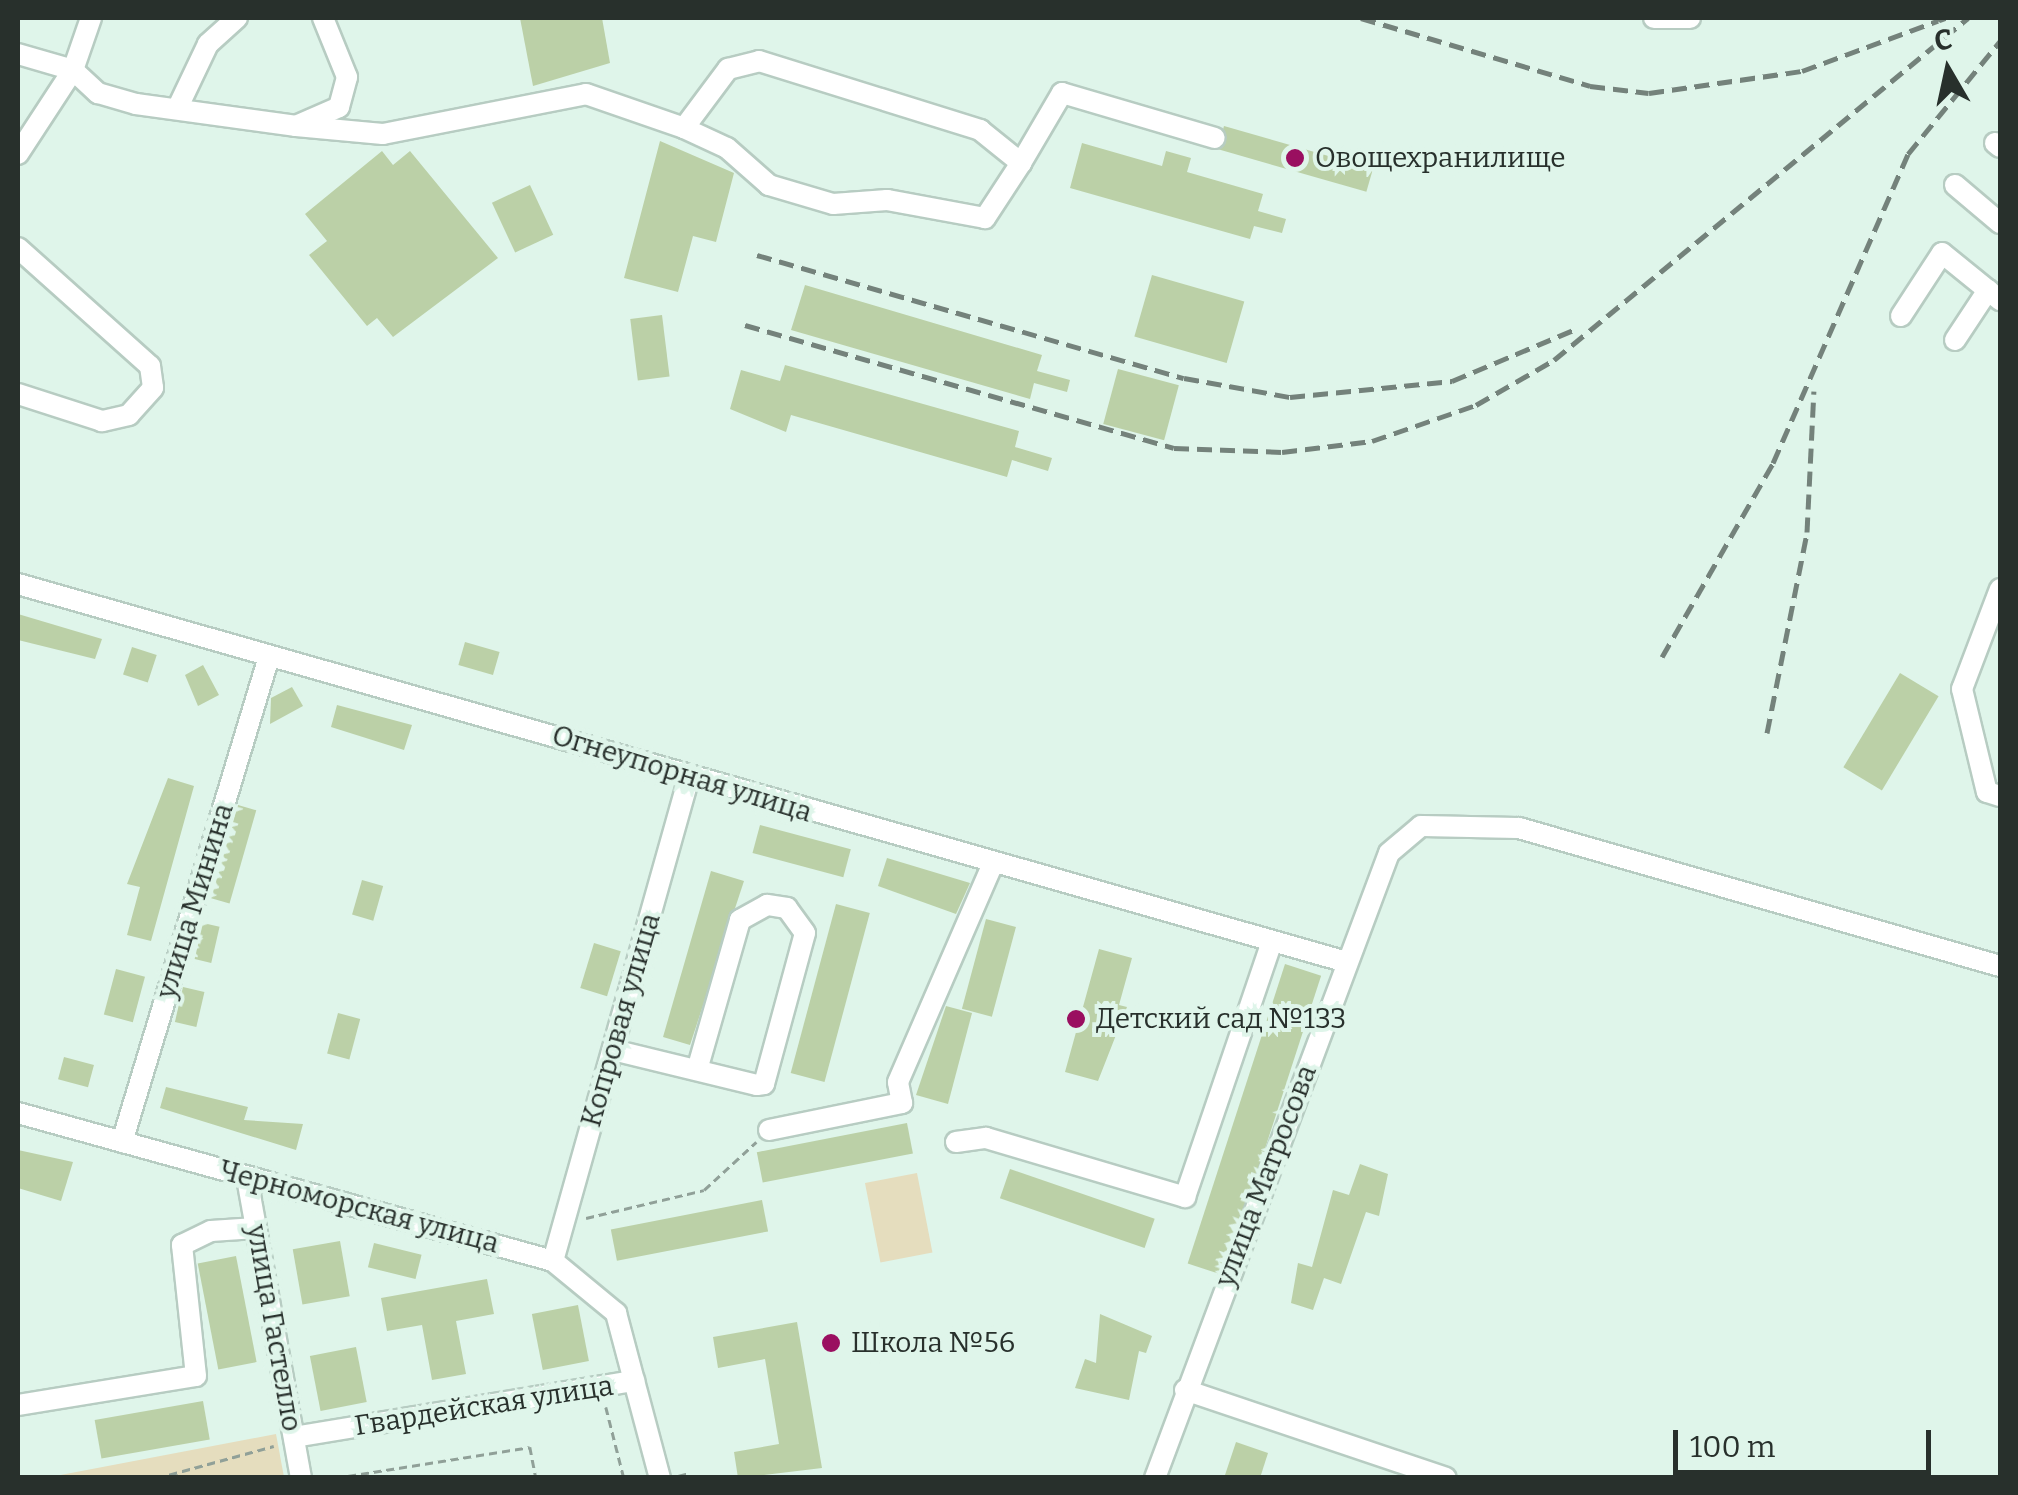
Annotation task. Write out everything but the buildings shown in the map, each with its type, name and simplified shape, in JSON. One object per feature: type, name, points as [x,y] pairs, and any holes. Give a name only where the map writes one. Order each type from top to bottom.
[{"type":"street","points":[[18,154],[73,70],[91,18]]},
{"type":"street","points":[[178,107],[208,44],[236,18]]},
{"type":"street","points":[[296,126],[339,107],[347,77],[322,18]]},
{"type":"street","points":[[1654,18],[1690,18]]},
{"type":"street","points":[[18,54],[73,70],[98,93],[296,126],[383,134],[586,94],[684,128],[727,148],[769,185],[833,204],[887,200],[986,218],[1062,93],[1215,138]]},
{"type":"street","points":[[684,128],[728,70],[759,61],[980,130],[1021,162]]},
{"type":"street","points":[[1956,185],[2000,224]]},
{"type":"street","points":[[18,248],[150,366],[153,388],[129,415],[102,422],[18,394]]},
{"type":"street","points":[[1901,316],[1942,253],[1994,295],[1955,340]]},
{"type":"street","name":"Огнеупорная улица","points":[[18,584],[268,660],[598,744],[688,780],[1347,962]]},
{"type":"street","points":[[2000,589],[1962,689],[1987,792],[2000,796]]},
{"type":"street","name":"улица Минина","points":[[122,1142],[268,660]]},
{"type":"street","name":"Копровая улица","points":[[553,1261],[688,780]]},
{"type":"street","name":"улица Матросова","points":[[1155,1478],[1389,853],[1421,826],[1474,821],[2000,966]]},
{"type":"street","points":[[769,1130],[902,1103],[898,1082],[992,866]]},
{"type":"street","points":[[612,1050],[757,1086],[768,1078],[805,932],[787,908],[767,905],[740,920],[697,1070]]},
{"type":"street","points":[[956,1142],[986,1138],[1185,1198],[1272,942]]},
{"type":"street","name":"Черноморская улица","points":[[18,1112],[553,1261],[616,1313],[634,1380]]},
{"type":"street","name":"улица Гастелло","points":[[247,1178],[301,1478]]},
{"type":"street","points":[[18,1405],[196,1376],[182,1245],[211,1231],[256,1228]]},
{"type":"street","name":"Гвардейская улица","points":[[294,1438],[634,1380],[660,1478]]},
{"type":"street","points":[[1185,1390],[1446,1478]]},
{"type":"path","points":[[564,1221],[704,1190],[769,1130]]},
{"type":"path","points":[[602,1386],[624,1478]]},
{"type":"path","points":[[156,1478],[229,1464],[294,1438]]},
{"type":"path","points":[[334,1478],[530,1447],[536,1478]]},
{"type":"path","points":[[672,1478],[689,1473]]},
{"type":"shaded area","points":[[917,1173],[932,1253],[880,1263],[865,1183]]},
{"type":"shaded area","points":[[276,1434],[284,1477],[50,1477]]},
{"type":"railway","points":[[1361,18],[1590,86],[1649,93],[1802,71],[1945,18]]},
{"type":"railway","points":[[745,325],[1174,448],[1282,452],[1372,441],[1476,405],[1554,360],[1968,18]]},
{"type":"railway","points":[[1662,657],[1773,463],[1908,154],[2000,41]]},
{"type":"railway","points":[[757,255],[1184,378],[1290,397],[1452,381],[1576,329]]},
{"type":"railway","points":[[1767,733],[1807,532],[1814,391]]},
{"type":"place","name":"Овощехранилище","points":[[1295,158]]},
{"type":"place","name":"Детский сад №133","points":[[1076,1019]]},
{"type":"place","name":"Школа №56","points":[[831,1343]]}]
